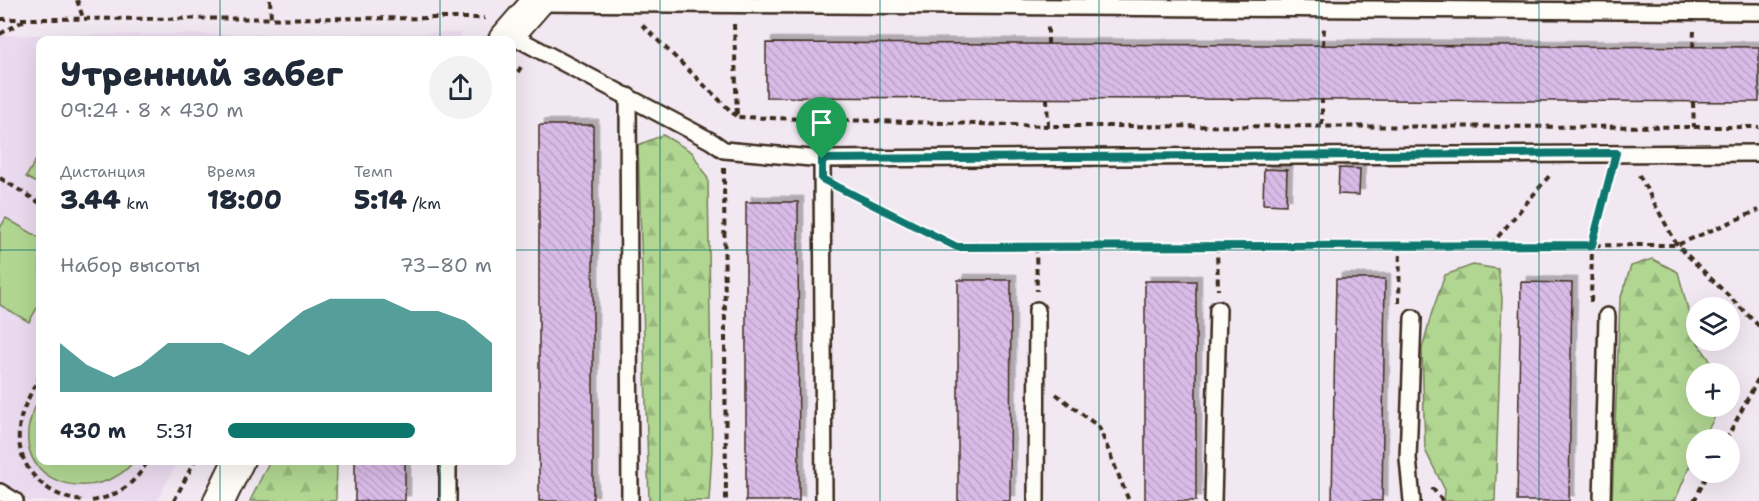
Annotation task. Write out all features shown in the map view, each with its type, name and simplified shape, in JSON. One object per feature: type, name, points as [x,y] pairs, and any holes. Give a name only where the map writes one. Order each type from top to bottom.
[{"type":"street","points":[[501,31],[538,2]]},
{"type":"street","points":[[219,501],[237,465]]},
{"type":"lane","points":[[538,2],[1759,12]]},
{"type":"lane","points":[[516,39],[628,96],[724,150],[822,159],[1759,153]]},
{"type":"lane","points":[[628,96],[630,501]]},
{"type":"lane","points":[[822,159],[824,501]]},
{"type":"lane","points":[[1213,501],[1218,309]]},
{"type":"lane","points":[[1036,501],[1037,310]]},
{"type":"lane","points":[[1602,501],[1607,316]]},
{"type":"lane","points":[[1412,501],[1408,458],[1413,318]]},
{"type":"lane","points":[[448,465],[448,501]]},
{"type":"lane","points":[[0,492],[15,501]]},
{"type":"path","points":[[77,0],[83,18]]},
{"type":"path","points":[[270,0],[271,18]]},
{"type":"path","points":[[619,3],[737,117],[1048,126],[1759,127]]},
{"type":"path","points":[[0,19],[271,18],[501,31]]},
{"type":"path","points":[[0,34],[27,19]]},
{"type":"path","points":[[734,19],[737,117]]},
{"type":"path","points":[[1048,22],[1048,44]]},
{"type":"path","points":[[1323,45],[1324,25]]},
{"type":"path","points":[[1693,47],[1694,27]]},
{"type":"path","points":[[516,75],[524,63]]},
{"type":"path","points":[[1047,99],[1048,126]]},
{"type":"path","points":[[1322,100],[1322,125]]},
{"type":"path","points":[[1693,102],[1694,127]]},
{"type":"path","points":[[724,150],[726,501]]},
{"type":"path","points":[[1622,153],[1677,245],[1759,326]]},
{"type":"path","points":[[1592,245],[1622,153]]},
{"type":"path","points":[[1490,246],[1560,163],[1564,154]]},
{"type":"path","points":[[0,178],[36,200]]},
{"type":"path","points":[[822,179],[957,247],[1677,245],[1759,210]]},
{"type":"path","points":[[1217,246],[1218,309]]},
{"type":"path","points":[[1036,247],[1037,310]]},
{"type":"path","points":[[1732,429],[1759,377]]},
{"type":"path","points":[[1037,380],[1099,427],[1129,501]]},
{"type":"path","points":[[36,383],[20,421],[19,438],[22,456],[30,471],[41,484],[56,494],[72,500],[85,501]]},
{"type":"path","points":[[92,501],[107,498],[123,490],[136,479],[145,465]]},
{"type":"path","points":[[174,501],[192,465]]},
{"type":"path","points":[[1694,501],[1703,483]]},
{"type":"shaded area","points":[[463,33],[460,36],[36,36],[36,465],[176,465],[157,501],[0,501],[0,35]]},
{"type":"green space","points":[[1237,0],[1394,0],[1237,4]]},
{"type":"green space","points":[[663,135],[692,152],[708,179],[712,450],[709,501],[649,501],[638,145]]},
{"type":"green space","points":[[36,160],[36,183],[26,177]]},
{"type":"green space","points":[[6,218],[36,236],[36,310],[29,322],[0,305],[0,228]]},
{"type":"green space","points":[[1652,259],[1678,272],[1686,302],[1686,351],[1704,351],[1712,363],[1686,363],[1686,417],[1715,417],[1708,429],[1686,429],[1686,475],[1675,501],[1612,501],[1620,300],[1631,266]]},
{"type":"green space","points":[[1473,265],[1498,269],[1502,298],[1495,501],[1444,501],[1445,490],[1425,450],[1422,349],[1445,275]]},
{"type":"green space","points":[[36,404],[36,463],[30,451],[28,431]]},
{"type":"green space","points":[[37,465],[130,465],[121,474],[104,482],[86,485],[68,484],[51,478]]},
{"type":"green space","points":[[268,465],[337,465],[336,501],[250,501]]},
{"type":"building","points":[[766,43],[1759,47],[1759,102],[766,97]]},
{"type":"building","points":[[539,125],[593,125],[593,501],[539,501]]},
{"type":"building","points":[[1339,168],[1360,169],[1359,195],[1338,194]]},
{"type":"building","points":[[1264,169],[1287,170],[1286,205],[1263,204]]},
{"type":"building","points":[[746,202],[798,202],[799,501],[746,501]]},
{"type":"building","points":[[1336,279],[1385,279],[1382,501],[1332,501]]},
{"type":"building","points":[[958,280],[1011,280],[1010,501],[958,501]]},
{"type":"building","points":[[1145,281],[1196,281],[1196,501],[1145,501]]},
{"type":"building","points":[[1521,282],[1572,283],[1569,501],[1517,501]]},
{"type":"building","points":[[355,465],[405,465],[405,501],[355,501]]},
{"type":"route","points":[[1616,153],[1592,245],[957,247],[822,179],[822,159],[1616,153]]}]
